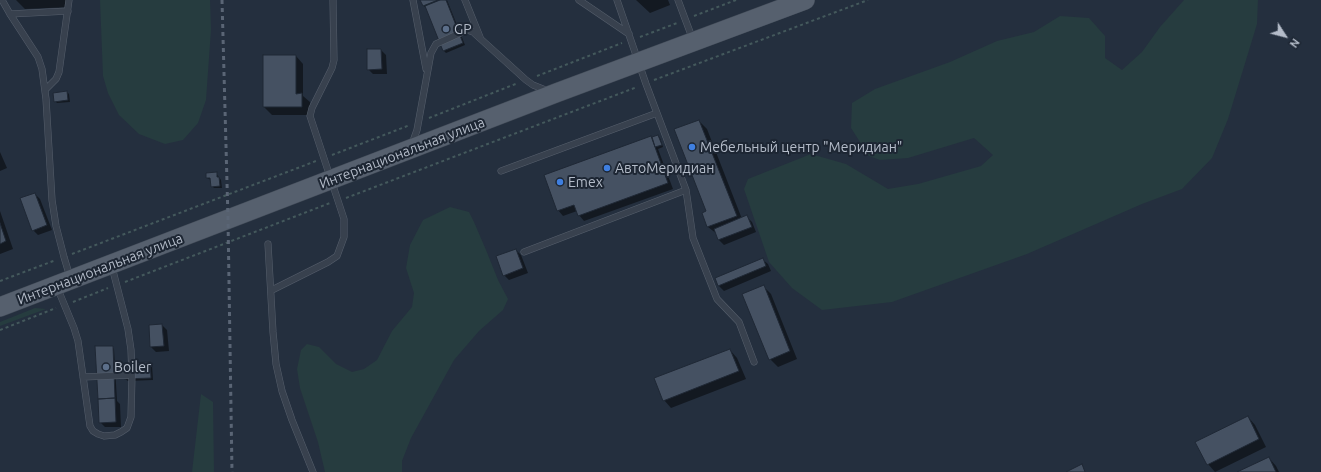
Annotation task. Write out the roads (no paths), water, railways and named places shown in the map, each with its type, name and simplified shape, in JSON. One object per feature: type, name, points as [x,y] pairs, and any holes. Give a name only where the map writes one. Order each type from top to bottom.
[{"type":"main road","name":"Интернациональная улица","points":[[0,307],[556,93],[694,42],[797,1]]},
{"type":"lane","points":[[2,0],[38,57],[42,69],[45,90],[52,200],[56,226],[64,257],[65,305],[74,328],[90,426],[94,431],[104,436],[115,435],[127,428],[131,417],[131,350],[128,329],[112,264]]},
{"type":"lane","points":[[45,90],[56,79],[59,72],[69,0]]},
{"type":"lane","points":[[272,290],[337,256],[344,237],[344,220],[311,121],[310,113],[332,68],[334,60],[332,0]]},
{"type":"lane","points":[[413,0],[427,73]]},
{"type":"lane","points":[[465,0],[482,41]]},
{"type":"lane","points":[[579,0],[630,37]]},
{"type":"lane","points":[[617,0],[638,62],[686,190],[693,238],[717,299],[739,322],[754,362]]},
{"type":"lane","points":[[678,0],[694,42]]},
{"type":"lane","points":[[10,14],[68,11]]},
{"type":"lane","points":[[410,150],[419,122],[431,53],[436,44],[467,30],[473,32],[526,80],[540,88],[556,93]]},
{"type":"lane","points":[[501,171],[657,113]]},
{"type":"lane","points":[[524,252],[686,190]]},
{"type":"lane","points":[[268,244],[276,364],[292,420],[313,472]]},
{"type":"lane","points":[[83,377],[132,375]]},
{"type":"railway","points":[[222,0],[228,219],[232,472]]},
{"type":"place","name":"GP","points":[[446,29]]},
{"type":"place","name":"Мебельный центр \"Меридиан\"","points":[[692,147]]},
{"type":"place","name":"АвтоМеридиан","points":[[607,168]]},
{"type":"place","name":"Emex","points":[[560,182]]},
{"type":"place","name":"Boiler","points":[[106,367]]}]
